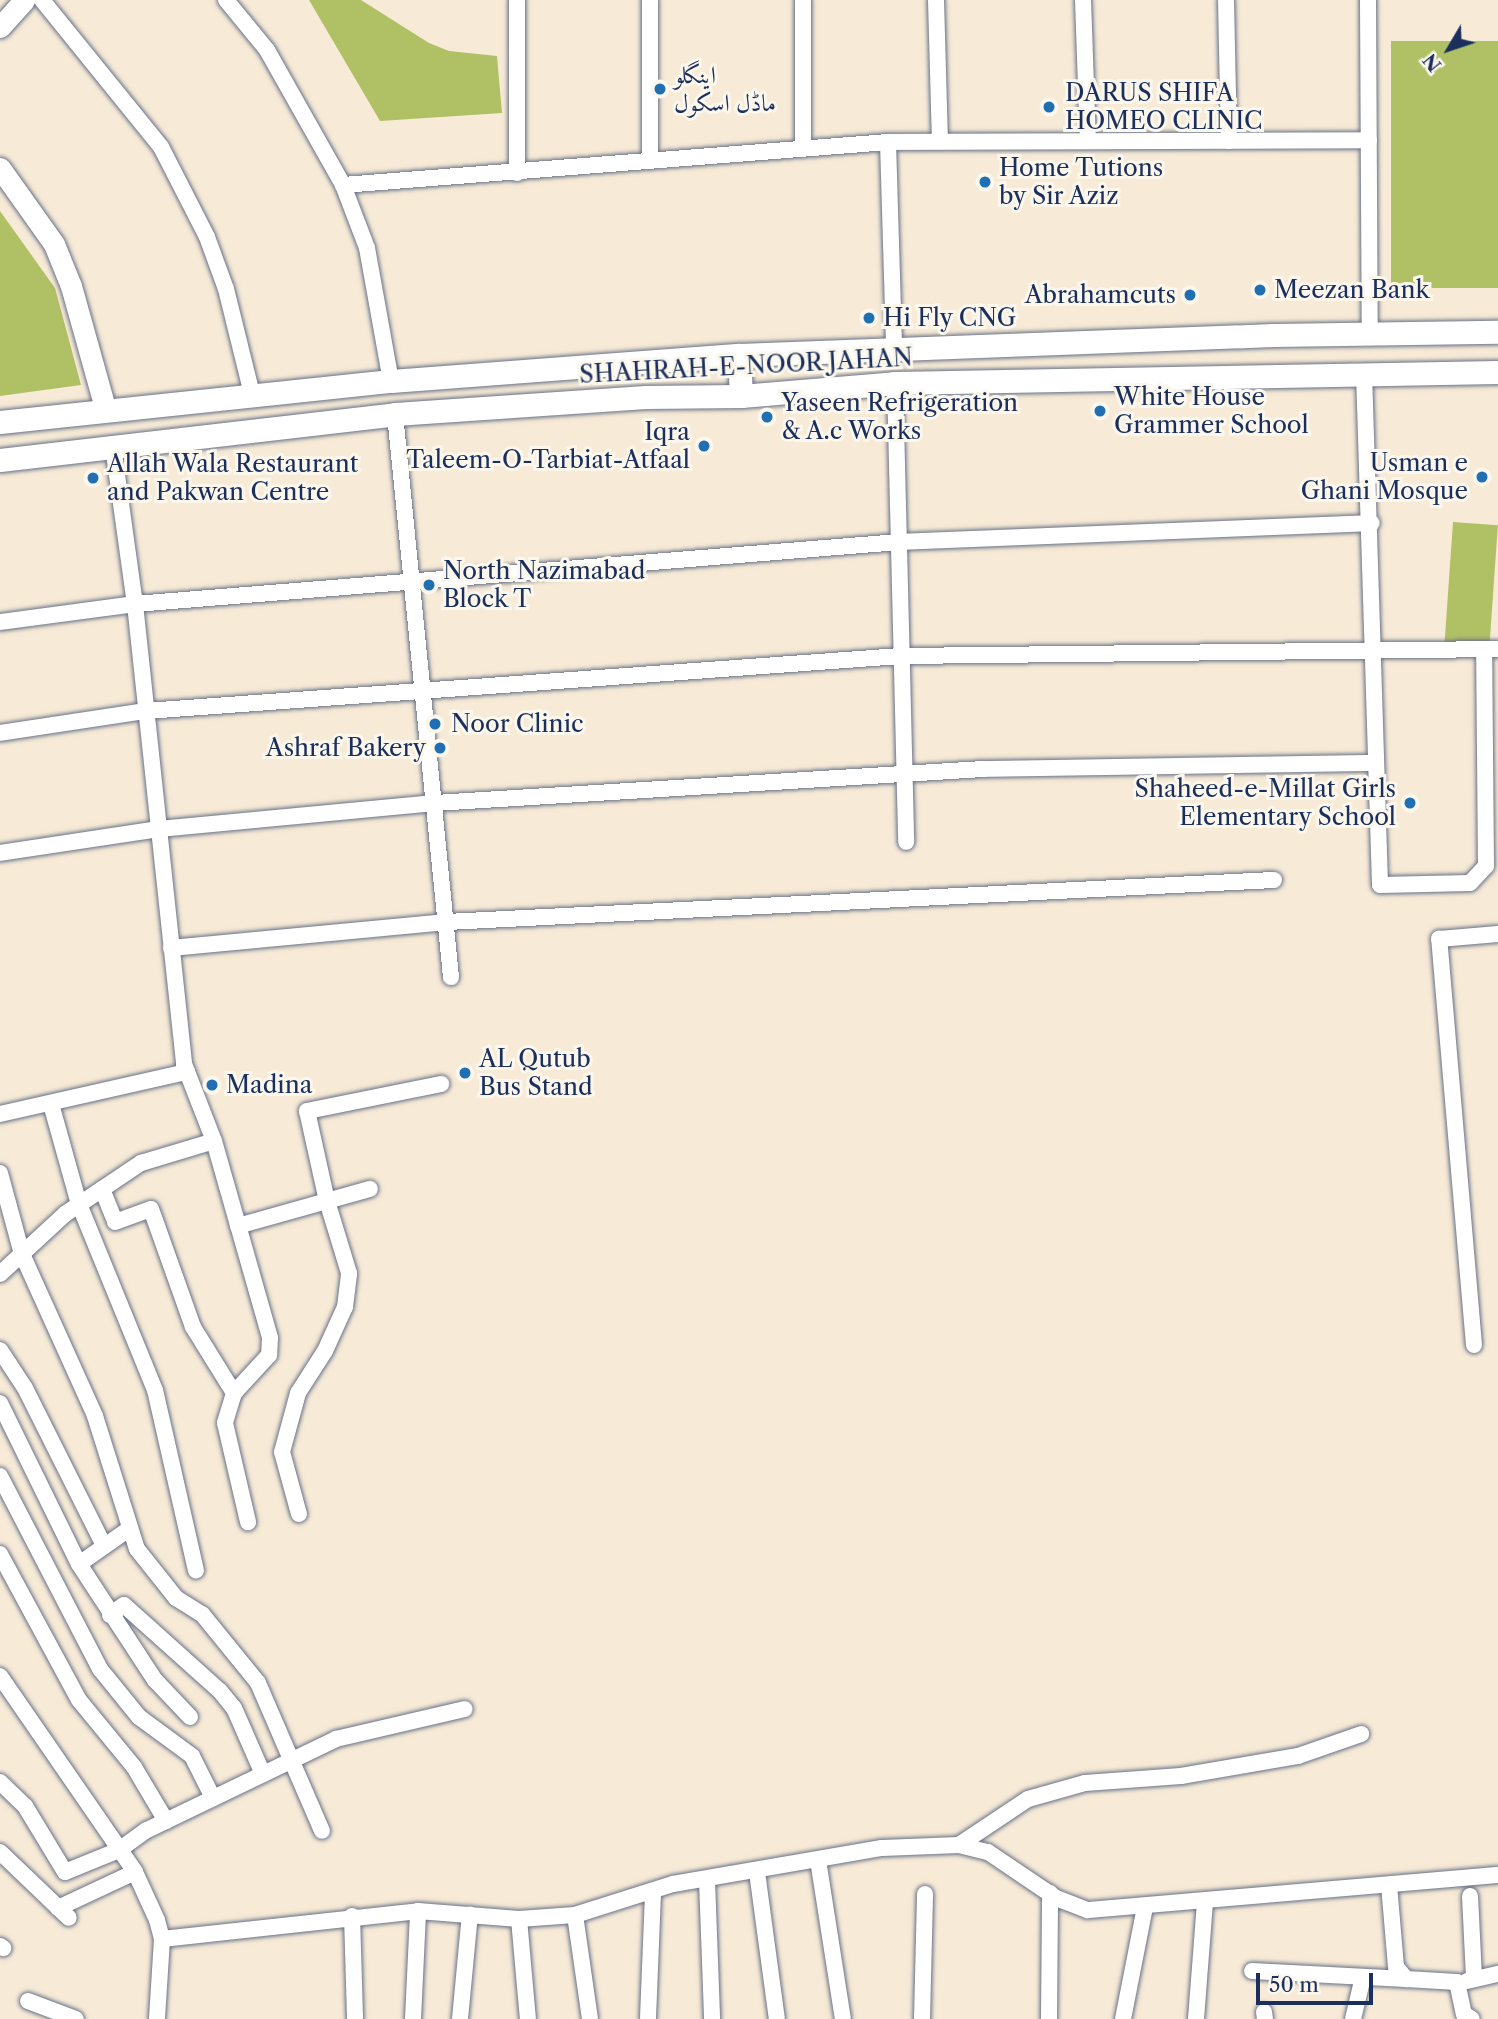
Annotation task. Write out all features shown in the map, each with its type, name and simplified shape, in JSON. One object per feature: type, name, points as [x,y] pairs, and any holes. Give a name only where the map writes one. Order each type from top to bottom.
[{"type":"main road","name":"SHAHRAH-E-NOOR JAHAN","points":[[0,422],[105,408],[391,381],[739,355],[1185,338],[1498,332]]},
{"type":"main road","points":[[1185,338],[1187,377]]},
{"type":"main road","points":[[739,355],[741,396]]},
{"type":"main road","name":"SHAHRAH-E-NOOR JAHAN","points":[[0,460],[395,414],[741,396],[895,383],[1498,372]]},
{"type":"main road","points":[[488,373],[491,407]]},
{"type":"street","points":[[0,27],[24,0]]},
{"type":"street","points":[[42,0],[161,146],[226,289],[252,394]]},
{"type":"street","points":[[226,0],[267,50],[342,185],[367,248],[391,381]]},
{"type":"street","points":[[517,0],[517,173]]},
{"type":"street","points":[[650,0],[650,160]]},
{"type":"street","points":[[803,0],[803,147]]},
{"type":"street","points":[[936,0],[940,141]]},
{"type":"street","points":[[1083,0],[1088,141]]},
{"type":"street","points":[[1226,0],[1229,141]]},
{"type":"street","points":[[1368,0],[1370,334]]},
{"type":"street","points":[[342,185],[888,142],[1369,141]]},
{"type":"street","points":[[888,142],[894,349]]},
{"type":"street","points":[[0,168],[54,244],[71,286],[105,408]]},
{"type":"street","points":[[0,733],[146,711],[424,694],[528,682],[901,656],[1375,650],[1491,650],[1492,860],[1470,883],[1380,885],[1374,763],[1375,650],[1372,523],[1364,373]]},
{"type":"street","points":[[895,383],[906,842]]},
{"type":"street","points":[[395,414],[451,978]]},
{"type":"street","points":[[113,446],[135,604],[171,948],[187,1072],[214,1140],[270,1338],[269,1355],[260,1370],[234,1393],[225,1423],[248,1522]]},
{"type":"street","points":[[0,622],[135,604],[899,542],[1372,523]]},
{"type":"street","points":[[0,853],[159,829],[435,803],[983,769],[1374,763]]},
{"type":"street","points":[[171,948],[447,922],[1274,880]]},
{"type":"street","points":[[1474,1345],[1439,939],[1498,934]]},
{"type":"street","points":[[0,1114],[187,1072]]},
{"type":"street","points":[[299,1514],[282,1452],[298,1393],[326,1351],[345,1307],[349,1273],[327,1201],[307,1111],[441,1084]]},
{"type":"street","points":[[51,1104],[79,1204],[155,1390],[196,1570]]},
{"type":"street","points":[[0,1274],[79,1204],[141,1163],[214,1140]]},
{"type":"street","points":[[0,1173],[22,1254],[94,1416],[129,1529],[146,1564],[176,1598],[201,1614],[258,1683],[322,1831]]},
{"type":"street","points":[[102,1189],[116,1222],[151,1209],[193,1327],[234,1393]]},
{"type":"street","points":[[238,1226],[370,1189]]},
{"type":"street","points":[[0,1350],[25,1388],[104,1546]]},
{"type":"street","points":[[0,1403],[79,1564],[155,1680],[190,1717]]},
{"type":"street","points":[[0,1476],[100,1669],[139,1717],[192,1756],[213,1798]]},
{"type":"street","points":[[79,1564],[129,1529]]},
{"type":"street","points":[[0,1554],[79,1700],[134,1767],[166,1821]]},
{"type":"street","points":[[110,1615],[124,1605],[220,1691],[234,1708],[263,1774]]},
{"type":"street","points":[[0,1676],[135,1872],[162,1939],[157,2019]]},
{"type":"street","points":[[0,1782],[25,1806],[65,1872],[119,1850],[166,1821],[337,1739],[465,1709]]},
{"type":"street","points":[[959,1845],[1028,1799],[1086,1783],[1181,1776],[1298,1756],[1361,1734]]},
{"type":"street","points":[[162,1939],[352,1916],[418,1912],[519,1919],[575,1915],[653,1891],[707,1880],[882,1849],[959,1845],[988,1852],[1065,1903],[1088,1910],[1498,1875]]},
{"type":"street","points":[[0,1852],[64,1913],[135,1872]]},
{"type":"street","points":[[818,1860],[843,2019]]},
{"type":"street","points":[[757,1872],[777,2019]]},
{"type":"street","points":[[707,1880],[712,2019]]},
{"type":"street","points":[[1389,1885],[1396,1967],[1406,1979]]},
{"type":"street","points":[[648,2018],[653,1891]]},
{"type":"street","points":[[1049,2019],[1050,1893]]},
{"type":"street","points":[[922,2019],[925,1894]]},
{"type":"street","points":[[1470,1896],[1474,1979]]},
{"type":"street","points":[[1196,2019],[1205,1902]]},
{"type":"street","points":[[1123,2019],[1145,1907]]},
{"type":"street","points":[[414,2019],[418,1912]]},
{"type":"street","points":[[460,2019],[470,1914]]},
{"type":"street","points":[[575,1915],[590,2019]]},
{"type":"street","points":[[352,1916],[355,2019]]},
{"type":"street","points":[[519,1919],[528,2019]]},
{"type":"street","points":[[1252,1971],[1457,1982],[1498,1974]]},
{"type":"street","points":[[1353,2019],[1363,1977]]},
{"type":"street","points":[[1457,1982],[1464,2014],[1472,2019]]},
{"type":"street","points":[[28,2001],[76,2019]]},
{"type":"green space","points":[[309,0],[361,0],[429,43],[449,51],[497,56],[502,113],[380,121]]},
{"type":"green space","points":[[1391,41],[1498,41],[1498,288],[1391,288]]},
{"type":"green space","points":[[0,211],[55,288],[81,385],[0,396]]},
{"type":"green space","points":[[1453,522],[1498,525],[1489,654],[1444,651]]},
{"type":"place","name":"اینگلو ماڈل اسکول","points":[[660,89]]},
{"type":"place","name":"DARUS SHIFA HOMEO CLINIC","points":[[1049,107]]},
{"type":"place","name":"Home Tutions by Sir Aziz","points":[[985,182]]},
{"type":"place","name":"Meezan Bank","points":[[1260,290]]},
{"type":"place","name":"Abrahamcuts","points":[[1190,295]]},
{"type":"place","name":"Hi Fly CNG","points":[[869,318]]},
{"type":"place","name":"White House Grammer School","points":[[1100,411]]},
{"type":"place","name":"Yaseen Refrigeration & A.c Works","points":[[767,417]]},
{"type":"place","name":"Iqra Taleem-O-Tarbiat-Atfaal","points":[[704,446]]},
{"type":"place","name":"Usman e Ghani Mosque","points":[[1482,477]]},
{"type":"place","name":"Allah Wala Restaurant and Pakwan Centre","points":[[93,478]]},
{"type":"place","name":"North Nazimabad Block T","points":[[429,585]]},
{"type":"place","name":"Noor Clinic","points":[[435,724]]},
{"type":"place","name":"Ashraf Bakery","points":[[440,748]]},
{"type":"place","name":"Shaheed-e-Millat Girls Elementary School","points":[[1410,803]]},
{"type":"place","name":"AL Qutub Bus Stand","points":[[465,1073]]},
{"type":"place","name":"Madina","points":[[212,1085]]}]
